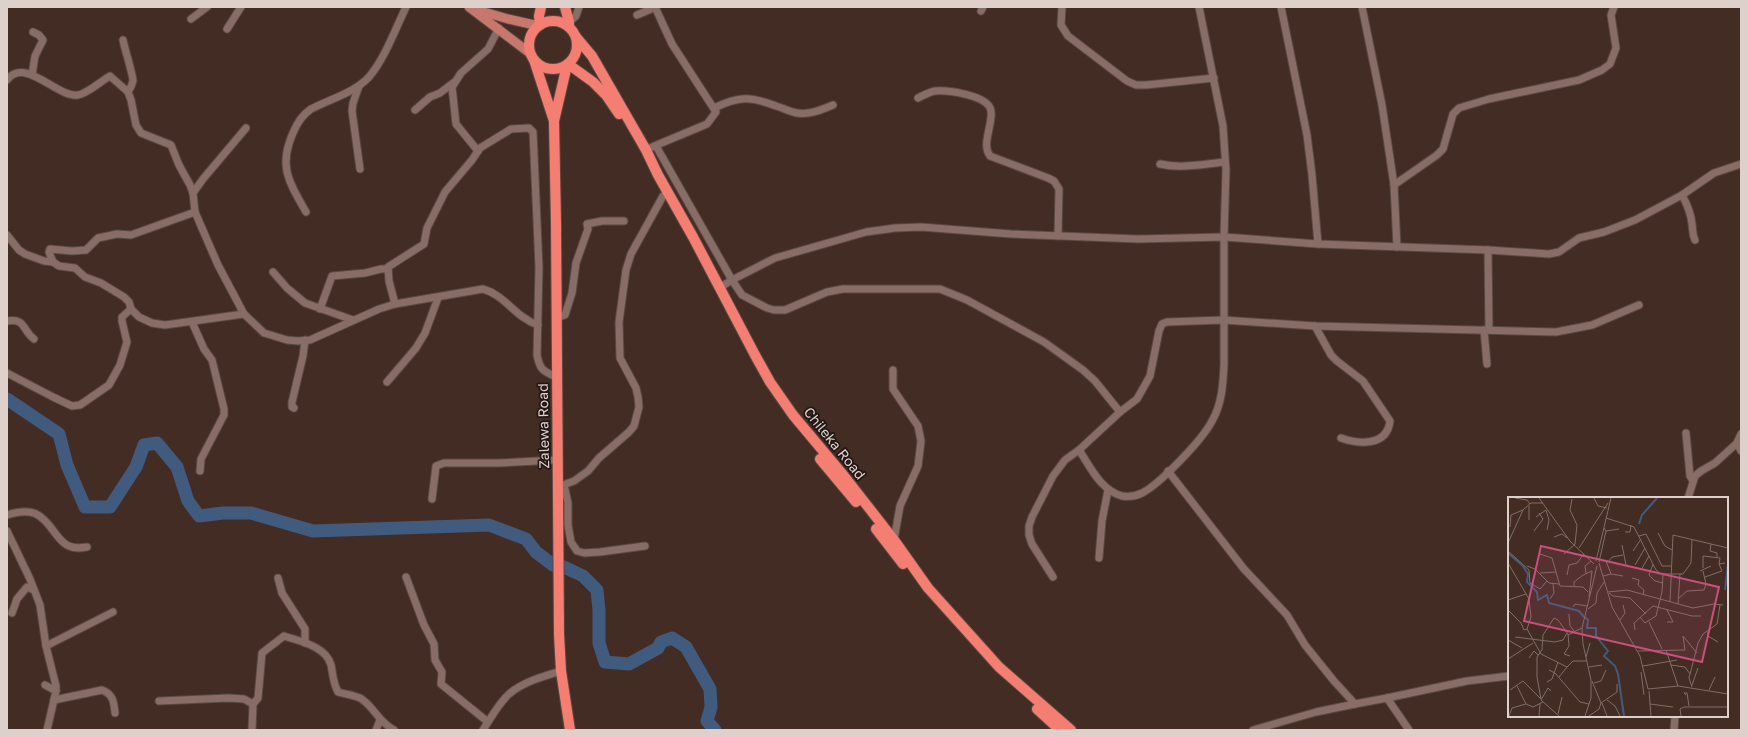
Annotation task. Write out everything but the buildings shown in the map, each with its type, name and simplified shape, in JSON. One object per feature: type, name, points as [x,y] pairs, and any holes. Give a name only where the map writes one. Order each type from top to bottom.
[{"type":"highway","points":[[539,25],[541,7]]},
{"type":"highway","points":[[565,7],[569,24],[576,37],[577,49],[568,64],[552,69],[542,66],[532,57],[530,38],[533,32],[539,25],[555,21],[569,24]]},
{"type":"highway","name":"Chileka Road","points":[[576,37],[592,56],[636,131],[658,175],[755,355],[789,409],[894,540],[928,588],[999,667],[1071,730]]},
{"type":"highway","name":"Zalewa Road","points":[[532,57],[554,121]]},
{"type":"highway","points":[[568,64],[593,82],[606,95],[640,151],[748,356],[789,420],[866,514],[923,592],[990,666],[1060,730]]},
{"type":"highway","name":"Zalewa Road","points":[[568,64],[554,121],[557,460],[561,486],[559,634],[561,671],[570,730]]},
{"type":"main road","points":[[469,7],[508,19],[539,25]]},
{"type":"main road","points":[[469,7],[499,28],[532,57]]},
{"type":"street","points":[[191,19],[208,7]]},
{"type":"street","points":[[227,29],[240,7]]},
{"type":"street","points":[[306,212],[293,190],[285,162],[286,147],[299,120],[309,111],[359,86],[369,77],[377,66],[406,7]]},
{"type":"street","points":[[569,24],[576,16],[579,7]]},
{"type":"street","points":[[643,7],[654,8]]},
{"type":"street","points":[[1062,7],[1061,25],[1068,36],[1127,81],[1136,85],[1146,85],[1214,78]]},
{"type":"street","points":[[1079,450],[1091,469],[1108,490],[1121,496],[1132,496],[1142,493],[1155,484],[1204,434],[1213,421],[1218,406],[1223,386],[1224,365],[1223,320],[1225,162],[1223,126],[1199,7]]},
{"type":"street","points":[[1281,7],[1307,135],[1318,244]]},
{"type":"street","points":[[1362,7],[1382,105],[1394,185],[1397,247]]},
{"type":"street","points":[[1394,185],[1437,155],[1443,148],[1453,114],[1459,108],[1489,99],[1579,80],[1597,73],[1610,64],[1616,48],[1610,15],[1614,7]]},
{"type":"street","points":[[637,15],[654,8]]},
{"type":"street","points":[[646,150],[707,124],[716,112],[672,44],[654,8]]},
{"type":"street","points":[[478,151],[456,124],[452,90],[454,83],[461,73],[488,49],[499,28]]},
{"type":"street","points":[[32,75],[35,56],[43,40],[39,35],[33,32]]},
{"type":"street","points":[[123,40],[125,54],[133,76],[133,83],[128,92]]},
{"type":"street","points":[[7,80],[16,72],[32,75],[75,95],[84,93],[110,76],[128,92],[136,126],[141,133],[171,145],[179,165],[187,177],[193,193],[195,212],[218,265],[244,314],[264,333],[287,340],[305,340],[321,336],[353,320],[395,304],[438,298],[483,289],[492,292],[525,320],[538,326]]},
{"type":"street","points":[[415,110],[430,97],[440,93],[454,83]]},
{"type":"street","points":[[359,86],[352,111],[360,169]]},
{"type":"street","points":[[918,98],[930,92],[952,91],[972,95],[986,104],[991,110],[987,148],[990,156],[1048,178],[1057,184],[1059,189],[1058,236]]},
{"type":"street","points":[[714,108],[732,99],[740,98],[760,101],[796,113],[816,112],[833,105]]},
{"type":"street","points":[[193,193],[203,178],[246,128]]},
{"type":"street","points":[[395,304],[388,270],[390,265],[424,244],[427,228],[445,192],[482,146],[493,142],[511,129],[531,129],[538,267],[538,355],[539,364],[543,371],[556,377]]},
{"type":"street","points":[[656,146],[742,295],[767,308],[784,310],[827,292],[844,289],[940,289],[967,300],[1044,342],[1087,374],[1107,394],[1120,412]]},
{"type":"street","points":[[1160,164],[1179,167],[1225,162]]},
{"type":"street","points":[[719,288],[775,258],[842,238],[873,231],[921,227],[974,232],[1138,239],[1224,237],[1318,244],[1488,250],[1542,254],[1558,252],[1579,238],[1604,232],[1635,220],[1682,195],[1714,173],[1741,164]]},
{"type":"street","points":[[1682,195],[1687,204],[1692,222],[1692,235],[1695,240]]},
{"type":"street","points":[[645,546],[584,553],[577,550],[570,542],[568,503],[561,486],[574,481],[588,471],[603,454],[630,432],[636,421],[639,407],[638,397],[636,388],[620,358],[619,322],[626,270],[631,254],[664,196]]},
{"type":"street","points":[[53,262],[49,252],[52,249],[72,251],[86,250],[98,238],[117,234],[131,235],[195,212]]},
{"type":"street","points":[[556,318],[565,315],[569,304],[576,263],[588,230],[587,224],[602,221],[624,221]]},
{"type":"street","points":[[7,235],[19,250],[25,254],[44,261],[53,262],[66,268],[75,268],[85,277],[111,288],[129,302],[131,309],[139,316],[158,325],[192,322],[244,314]]},
{"type":"street","points":[[1487,364],[1488,250]]},
{"type":"street","points":[[320,309],[332,276],[365,273],[380,269],[388,270]]},
{"type":"street","points":[[273,272],[287,288],[304,303],[353,320]]},
{"type":"street","points":[[387,382],[416,348],[425,334],[438,298]]},
{"type":"street","points":[[1053,577],[1032,544],[1029,535],[1029,526],[1032,517],[1058,467],[1136,399],[1145,387],[1150,376],[1159,331],[1162,324],[1167,322],[1223,320],[1315,326],[1556,332],[1592,325],[1639,305]]},
{"type":"street","points":[[7,373],[72,406],[80,405],[109,385],[120,364],[127,342],[122,317],[131,309]]},
{"type":"street","points":[[7,321],[16,320],[23,324],[34,340]]},
{"type":"street","points":[[192,322],[204,349],[212,360],[224,410],[224,415],[201,459],[200,471]]},
{"type":"street","points":[[1315,326],[1331,355],[1363,381],[1390,421],[1387,429],[1375,441],[1364,443],[1340,438]]},
{"type":"street","points":[[294,408],[292,407],[292,402],[303,356],[305,340]]},
{"type":"street","points":[[893,370],[894,389],[918,426],[921,441],[920,460],[900,506],[894,540]]},
{"type":"street","points":[[1686,433],[1690,476],[1693,481]]},
{"type":"street","points":[[1688,497],[1695,476],[1715,463],[1737,443],[1741,434]]},
{"type":"street","points":[[1737,443],[1741,451]]},
{"type":"street","points":[[432,499],[436,466],[444,463],[499,463],[557,460]]},
{"type":"street","points":[[1168,471],[1244,569],[1287,615],[1305,644],[1334,681],[1355,704]]},
{"type":"street","points":[[1099,558],[1102,521],[1108,490]]},
{"type":"street","points":[[7,515],[26,512],[37,513],[42,516],[64,544],[76,548],[87,547]]},
{"type":"street","points":[[7,531],[40,605],[46,646],[56,691],[47,730]]},
{"type":"street","points":[[406,577],[424,625],[434,644],[435,660],[442,672],[441,684],[488,722]]},
{"type":"street","points":[[278,578],[282,593],[306,629],[305,643]]},
{"type":"street","points":[[12,613],[17,599],[27,587],[34,590]]},
{"type":"street","points":[[46,646],[113,612]]},
{"type":"street","points":[[252,730],[253,704],[258,698],[262,654],[284,636],[305,643],[326,656],[331,664],[333,681],[338,692],[359,698],[380,720],[394,730]]},
{"type":"street","points":[[483,730],[509,694],[519,687],[546,675],[561,671]]},
{"type":"street","points":[[1253,730],[1308,714],[1387,698],[1436,686],[1508,676]]},
{"type":"street","points":[[45,685],[56,691]]},
{"type":"street","points":[[54,700],[102,690],[108,692],[112,696],[115,713]]},
{"type":"street","points":[[159,701],[228,698],[244,699],[253,704]]},
{"type":"street","points":[[1387,698],[1410,730]]},
{"type":"street","points":[[1674,730],[1675,717]]},
{"type":"street","points":[[376,730],[380,720]]},
{"type":"waterway","points":[[7,399],[59,434],[67,465],[85,507],[110,507],[136,467],[144,445],[157,443],[177,467],[188,501],[199,516],[223,513],[251,513],[313,531],[489,525],[526,539],[536,552],[553,565]]},
{"type":"waterway","points":[[564,567],[583,576],[597,590],[599,610],[599,643],[605,662],[629,664],[658,648],[661,642],[672,638],[686,647],[710,689],[711,707],[707,721],[715,730]]}]
